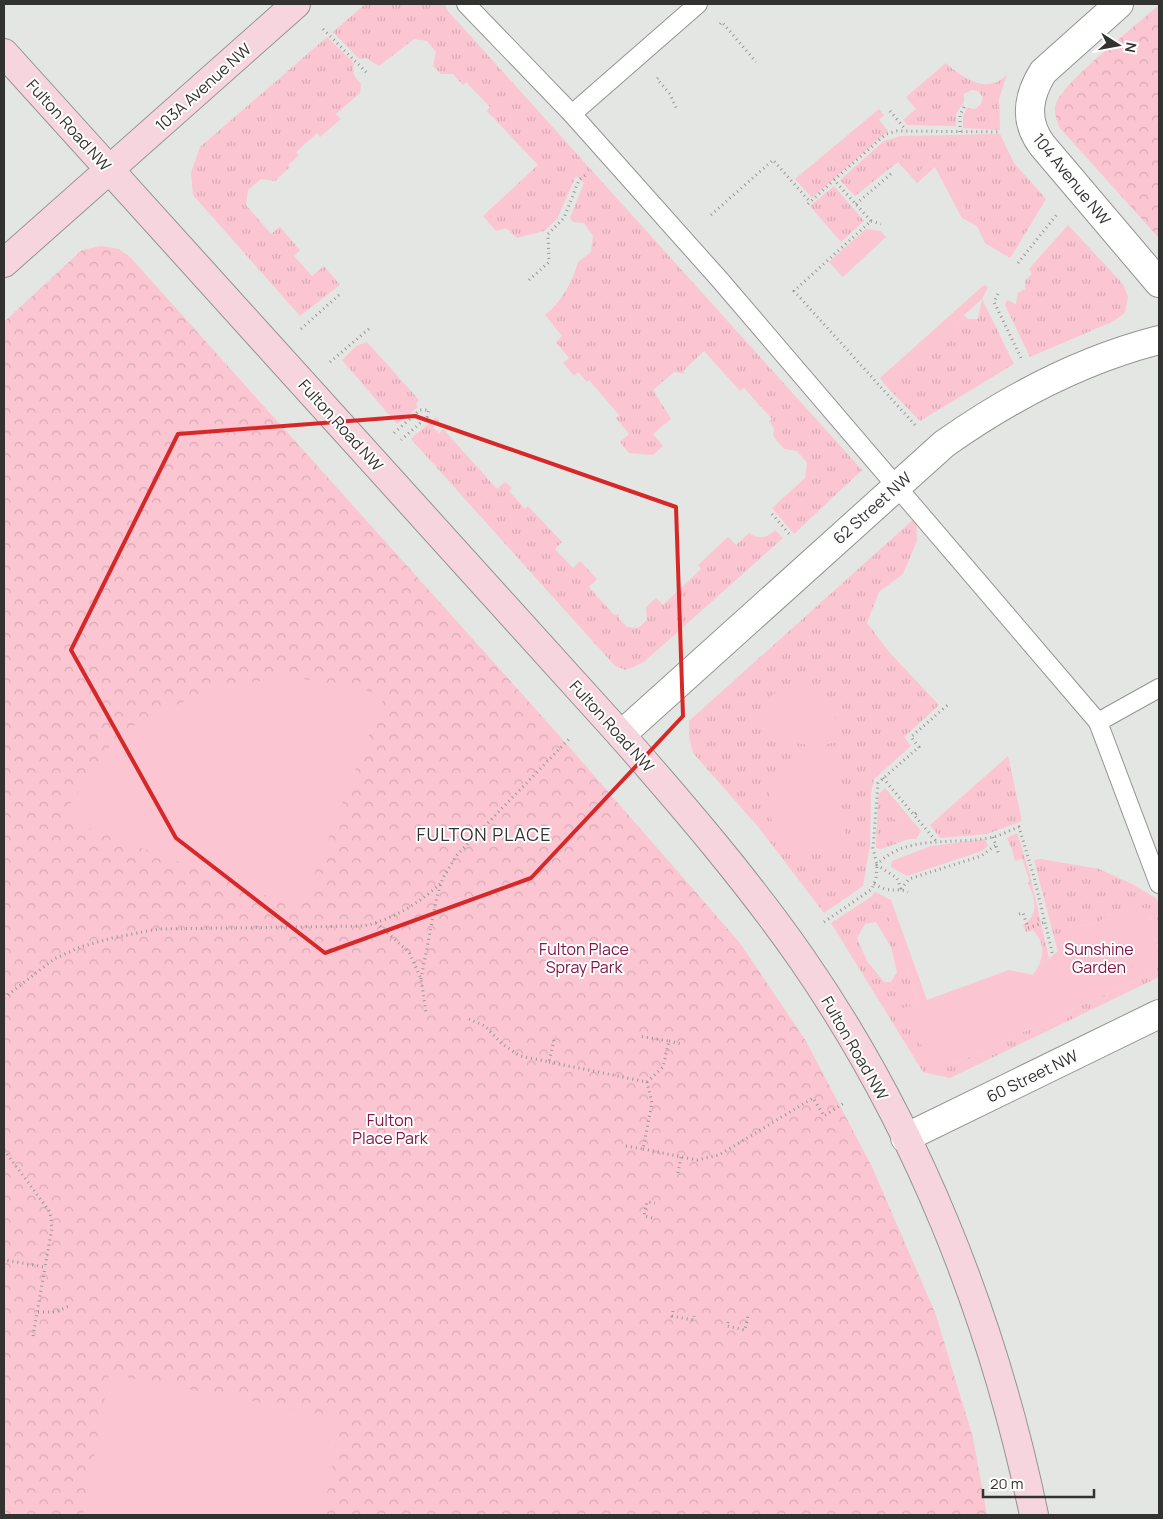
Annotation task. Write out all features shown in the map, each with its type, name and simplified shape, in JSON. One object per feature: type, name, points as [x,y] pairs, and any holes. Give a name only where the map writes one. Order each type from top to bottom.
[{"type":"street","name":"103A Avenue NW","points":[[4,263],[296,4]]},
{"type":"street","name":"104 Avenue NW","points":[[1119,4],[1044,72],[1035,85],[1030,103],[1029,119],[1033,134],[1159,283]]},
{"type":"street","name":"Fulton Road NW","points":[[4,53],[621,735],[710,838],[802,960],[846,1029],[905,1138],[940,1211],[991,1348],[1015,1433],[1034,1515]]},
{"type":"street","name":"62 Street NW","points":[[621,735],[944,444],[1022,394],[1069,372],[1159,340]]},
{"type":"street","name":"60 Street NW","points":[[905,1138],[1159,1014]]},
{"type":"lane","points":[[466,4],[572,114],[720,280],[1098,722],[1159,884]]},
{"type":"lane","points":[[572,114],[698,4]]},
{"type":"lane","points":[[1098,722],[1159,688]]},
{"type":"path","points":[[715,29],[722,22],[756,62]]},
{"type":"path","points":[[323,29],[368,74]]},
{"type":"path","points":[[666,71],[657,79],[670,94],[677,110]]},
{"type":"path","points":[[960,132],[960,115],[966,105]]},
{"type":"path","points":[[890,111],[906,130]]},
{"type":"path","points":[[711,215],[729,196],[773,160],[809,203],[886,134],[906,130],[1002,132]]},
{"type":"path","points":[[529,280],[549,262],[548,234],[564,218],[579,180],[592,170]]},
{"type":"path","points":[[856,204],[890,178],[892,173]]},
{"type":"path","points":[[834,180],[871,221],[881,224]]},
{"type":"path","points":[[1018,263],[1060,210]]},
{"type":"path","points":[[871,221],[794,290],[918,429]]},
{"type":"path","points":[[301,329],[340,294]]},
{"type":"path","points":[[998,294],[994,302],[1022,360]]},
{"type":"path","points":[[330,362],[370,328]]},
{"type":"path","points":[[394,433],[420,410],[429,410],[427,417],[401,440]]},
{"type":"path","points":[[772,514],[793,539]]},
{"type":"path","points":[[824,922],[872,889],[877,865],[873,839],[878,783],[919,746],[911,737],[950,704]]},
{"type":"path","points":[[4,998],[54,959],[80,947],[112,938],[158,929],[364,926],[376,923],[426,898],[441,883],[456,856],[569,739]]},
{"type":"path","points":[[883,778],[937,841]]},
{"type":"path","points":[[914,815],[918,812]]},
{"type":"path","points":[[877,865],[886,854],[937,841],[993,837],[1018,827],[1053,956]]},
{"type":"path","points":[[993,837],[999,855]]},
{"type":"path","points":[[901,889],[909,879],[981,856],[996,845]]},
{"type":"path","points":[[877,865],[897,878],[901,889]]},
{"type":"path","points":[[421,979],[441,883]]},
{"type":"path","points":[[874,884],[888,892],[901,889],[908,892]]},
{"type":"path","points":[[1019,914],[1022,913],[1028,928],[1045,922]]},
{"type":"path","points":[[376,923],[409,952],[421,979],[426,1013]]},
{"type":"path","points":[[469,1019],[485,1026],[502,1044],[520,1056],[648,1082]]},
{"type":"path","points":[[549,1062],[554,1036]]},
{"type":"path","points":[[638,1036],[681,1044]]},
{"type":"path","points":[[648,1082],[664,1067],[668,1041]]},
{"type":"path","points":[[643,1149],[652,1103],[648,1082]]},
{"type":"path","points":[[626,1146],[697,1160],[719,1155],[813,1098],[824,1116],[844,1104]]},
{"type":"path","points":[[4,1150],[50,1212],[52,1228],[33,1336]]},
{"type":"path","points":[[678,1173],[681,1157]]},
{"type":"path","points":[[652,1218],[644,1216],[647,1202],[655,1203]]},
{"type":"path","points":[[4,1260],[45,1267]]},
{"type":"path","points":[[38,1312],[56,1312],[69,1306]]},
{"type":"path","points":[[673,1311],[672,1316],[694,1320],[694,1316]]},
{"type":"path","points":[[728,1322],[727,1326],[746,1330],[748,1315]]},
{"type":"highlighted area","points":[[415,416],[676,507],[683,716],[531,878],[325,953],[176,838],[71,650],[178,434]]},
{"type":"green space","points":[[365,4],[445,4],[447,10],[862,470],[794,534],[772,508],[805,478],[807,463],[797,451],[784,449],[773,436],[774,428],[769,422],[772,419],[744,388],[740,391],[704,351],[683,371],[686,374],[674,372],[653,390],[671,419],[653,434],[663,446],[653,455],[629,453],[620,442],[629,434],[616,418],[619,415],[589,380],[587,382],[578,372],[574,376],[563,363],[569,358],[556,342],[562,336],[545,315],[566,291],[578,262],[591,252],[593,236],[584,223],[573,222],[570,218],[584,183],[576,176],[557,219],[544,231],[517,238],[506,228],[496,231],[483,216],[538,165],[487,111],[490,107],[466,82],[463,85],[453,74],[441,74],[433,66],[436,52],[427,41],[414,39],[379,66],[366,58],[359,59],[333,32]]},
{"type":"green space","points":[[1159,5],[1159,238],[1059,127],[1055,110],[1061,94],[1072,82],[1102,53]]},
{"type":"green space","points":[[327,37],[354,63],[354,75],[361,84],[360,93],[336,114],[341,119],[320,137],[317,133],[296,152],[299,155],[288,165],[290,167],[275,181],[261,179],[248,190],[246,205],[271,234],[280,227],[300,250],[294,256],[312,276],[324,266],[340,285],[300,316],[193,195],[191,173],[200,147]]},
{"type":"green space","points":[[946,63],[968,79],[984,84],[992,84],[1007,74],[999,99],[1000,130],[963,128],[963,116],[967,108],[975,109],[981,104],[983,97],[978,91],[971,90],[964,94],[964,102],[956,114],[956,126],[907,125],[903,120],[916,109],[906,97]]},
{"type":"green space","points":[[879,109],[884,115],[879,120],[888,131],[812,198],[795,179]]},
{"type":"green space","points":[[1000,134],[1014,163],[1046,199],[1014,252],[990,238],[981,220],[967,212],[939,162],[933,160],[917,173],[903,158],[855,196],[840,180],[884,141],[901,136]]},
{"type":"green space","points":[[903,158],[917,173],[933,160],[939,162],[967,212],[981,220],[990,238],[1014,252],[1010,258],[985,243],[977,226],[962,218],[935,167],[917,183],[898,162]]},
{"type":"green space","points":[[834,186],[864,221],[841,242],[810,206]]},
{"type":"green space","points":[[1068,225],[1123,284],[1128,297],[1125,313],[1114,321],[1030,357],[1005,305],[1007,300],[1016,304],[1018,293],[1025,289],[1025,281],[1032,274],[1029,269]]},
{"type":"green space","points":[[866,229],[881,231],[886,237],[843,277],[829,262]]},
{"type":"green space","name":"Fulton Place Park","points":[[101,246],[119,249],[130,257],[557,733],[740,943],[806,1041],[872,1167],[936,1315],[973,1438],[987,1515],[4,1515],[4,322],[82,250]]},
{"type":"green space","points":[[984,285],[988,287],[982,299],[885,385],[880,378]]},
{"type":"green space","points":[[982,299],[1014,364],[920,421],[885,385],[964,315],[968,319],[978,319]]},
{"type":"green space","points":[[367,342],[419,400],[416,404],[418,407],[397,424],[342,360],[356,346]]},
{"type":"green space","points":[[436,417],[439,421],[433,427],[439,433],[443,429],[497,489],[505,482],[512,488],[509,491],[525,509],[528,506],[562,542],[555,549],[573,568],[580,561],[597,579],[589,587],[614,615],[619,614],[619,619],[627,627],[638,628],[647,620],[646,607],[656,598],[663,605],[701,569],[698,565],[728,537],[736,545],[749,533],[756,537],[763,537],[775,530],[783,538],[644,662],[626,670],[615,666],[411,439]]},
{"type":"green space","points":[[916,517],[917,541],[903,574],[879,592],[867,623],[890,653],[939,705],[904,737],[911,746],[874,779],[871,794],[870,846],[863,886],[824,913],[760,829],[693,753],[689,737],[689,721]]},
{"type":"green space","points":[[287,676],[385,694],[308,891],[288,904],[61,817],[119,733],[205,691]]},
{"type":"green space","points":[[787,689],[807,692],[819,700],[835,718],[839,725],[842,739],[825,744],[802,744],[770,736],[763,731],[757,722],[761,707],[772,695]]},
{"type":"green space","points":[[818,753],[831,756],[837,765],[836,793],[846,835],[840,848],[814,854],[793,848],[778,834],[770,816],[769,795],[776,775],[792,760]]},
{"type":"green space","points":[[1008,756],[1022,821],[987,834],[940,838],[930,825]]},
{"type":"green space","points":[[885,788],[921,831],[916,839],[909,839],[898,832],[901,822],[889,816],[878,795]]},
{"type":"green space","points":[[878,795],[889,816],[901,822],[898,832],[909,839],[881,849],[876,848]]},
{"type":"green space","points":[[1017,833],[1029,871],[1049,958],[1038,967],[1042,957],[1041,943],[1033,930],[1026,932],[1023,925],[1032,916],[1034,911],[1033,895],[1028,883],[1030,882],[1022,859],[1015,861],[1007,838]]},
{"type":"green space","points":[[985,839],[988,846],[982,851],[907,876],[891,867],[892,861],[931,846]]},
{"type":"green space","points":[[1041,859],[1099,869],[1132,884],[1157,899],[1159,907],[1159,949],[1150,916],[1115,911],[1097,923],[1065,929],[1066,945],[1058,952],[1034,860]]},
{"type":"green space","name":"Sunshine Garden","points":[[875,892],[891,900],[927,1000],[1009,970],[1033,975],[1038,967],[1066,945],[1065,929],[1097,923],[1115,911],[1146,908],[1152,922],[1158,948],[1158,964],[1156,971],[954,1064],[931,1060],[898,1009],[919,1004],[884,904],[871,897]]},
{"type":"green space","points":[[871,897],[884,904],[919,1004],[899,1010],[954,1064],[1156,971],[1159,964],[1159,977],[950,1078],[923,1072],[831,923]],"holes":[[[876,922],[891,947],[897,972],[891,982],[884,982],[867,961],[857,938],[865,924]]]},
{"type":"green space","points":[[109,1374],[341,1418],[323,1515],[83,1515]]},
{"type":"district","name":"FULTON PLACE","points":[[484,834]]},
{"type":"park label","name":"Fulton Place Spray Park","points":[[584,958]]}]
